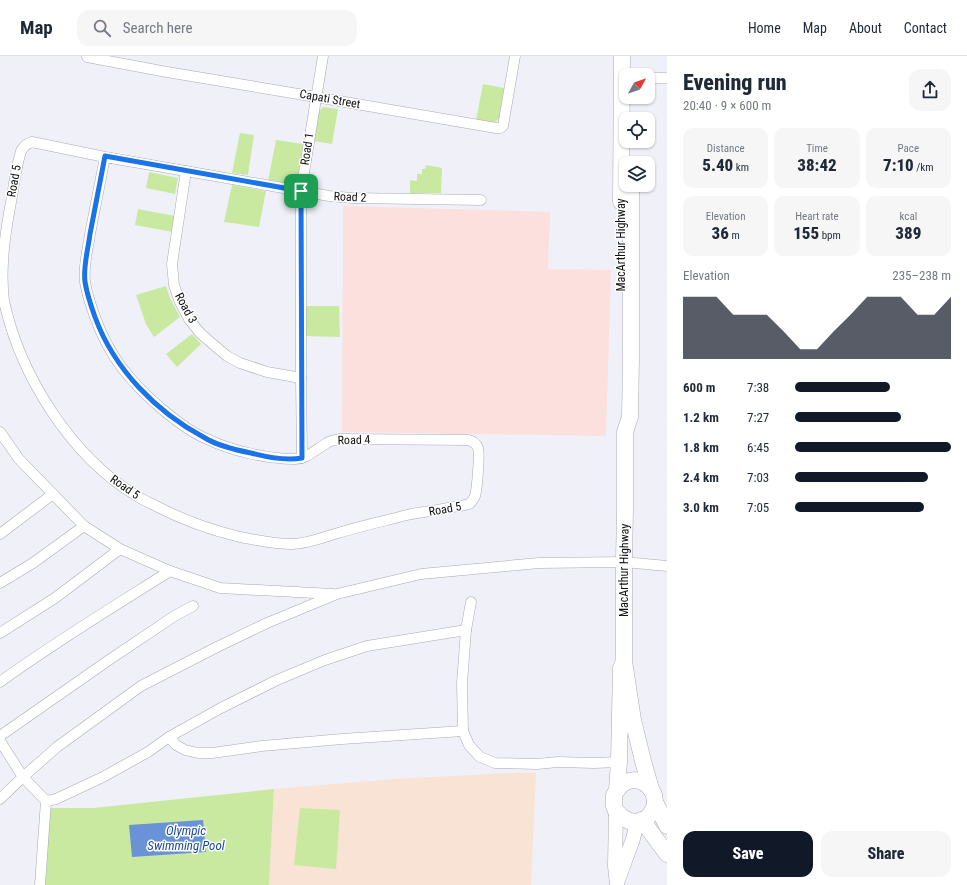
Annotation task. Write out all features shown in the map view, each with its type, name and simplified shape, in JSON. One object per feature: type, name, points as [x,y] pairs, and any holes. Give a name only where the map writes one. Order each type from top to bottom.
[{"type":"highway","name":"MacArthur Highway","points":[[622,56],[624,68]]},
{"type":"highway","name":"MacArthur Highway","points":[[628,68],[630,56]]},
{"type":"highway","name":"MacArthur Highway","points":[[625,104],[619,417],[625,432]]},
{"type":"highway","name":"MacArthur Highway","points":[[631,192],[630,417],[625,432],[624,661],[633,720],[643,761],[653,796],[667,826]]},
{"type":"highway","name":"MacArthur Highway","points":[[616,811],[614,800],[617,790],[619,762],[621,668],[624,661]]},
{"type":"highway","points":[[616,811],[625,819],[633,822],[647,818],[654,808],[653,796],[647,784],[634,780],[621,785],[617,790]]},
{"type":"highway","points":[[639,821],[667,854]]},
{"type":"main road","points":[[616,811],[615,866],[617,884]]},
{"type":"main road","points":[[617,884],[639,821]]},
{"type":"street","name":"Road 1","points":[[302,458],[301,191],[323,56]]},
{"type":"street","name":"Capati Street","points":[[87,57],[167,72],[500,128],[503,126],[505,117],[515,56]]},
{"type":"street","points":[[655,78],[667,78]]},
{"type":"street","name":"Road 2","points":[[32,142],[329,196],[352,198],[481,200]]},
{"type":"street","name":"Road 5","points":[[32,142],[25,145],[21,151],[16,169],[2,260],[4,300],[25,364],[34,383],[54,415],[92,461],[122,487],[137,497],[163,510],[205,528],[252,539],[292,544],[305,543],[337,533],[409,515],[465,505],[472,502],[474,498],[477,472]]},
{"type":"street","name":"Road 4","points":[[105,156],[86,257],[85,281],[87,295],[99,328],[116,359],[128,376],[147,396],[173,418],[206,439],[228,447],[259,455],[276,458],[297,459],[312,453],[326,443],[346,439],[468,440],[475,442],[478,449],[477,472]]},
{"type":"street","name":"Road 3","points":[[186,171],[172,264],[174,285],[179,300],[189,319],[200,333],[215,346],[227,356],[240,363],[267,372],[301,378]]},
{"type":"street","points":[[0,432],[19,460],[84,526],[120,549],[170,572],[220,588],[337,594]]},
{"type":"street","points":[[0,534],[53,494]]},
{"type":"street","points":[[0,583],[33,563],[84,526]]},
{"type":"street","points":[[0,633],[55,598],[120,549]]},
{"type":"street","points":[[0,799],[58,747],[148,682],[217,646],[267,623],[337,594],[421,574],[539,563],[624,562],[667,566]]},
{"type":"street","points":[[0,682],[78,628],[170,572]]},
{"type":"street","points":[[471,602],[466,630],[462,683],[463,731],[469,744],[480,757],[495,763],[537,764],[558,762],[619,762]]},
{"type":"street","points":[[0,736],[109,660],[176,615],[193,606]]},
{"type":"street","points":[[46,800],[56,799],[103,777],[219,709],[276,680],[325,660],[367,646],[466,630]]},
{"type":"street","points":[[169,737],[176,745],[185,750],[212,754],[262,746],[463,731]]},
{"type":"street","points":[[0,741],[23,777],[46,800],[40,885]]},
{"type":"shaded area","points":[[343,206],[550,212],[548,269],[611,270],[606,436],[342,432]]},
{"type":"shaded area","points":[[536,773],[531,885],[269,885],[274,789],[396,779]]},
{"type":"green space","points":[[483,84],[504,88],[499,118],[492,123],[476,120]]},
{"type":"green space","points":[[323,107],[338,109],[332,144],[314,141],[319,111]]},
{"type":"green space","points":[[240,133],[254,135],[248,175],[232,173]]},
{"type":"green space","points":[[276,140],[303,144],[296,186],[268,181]]},
{"type":"green space","points":[[426,165],[442,168],[441,193],[410,193],[410,180],[417,181],[417,174],[422,174],[422,169],[425,169]]},
{"type":"green space","points":[[149,172],[178,178],[175,194],[146,188]]},
{"type":"green space","points":[[232,185],[266,191],[259,227],[224,222]]},
{"type":"green space","points":[[138,209],[175,216],[173,232],[135,225]]},
{"type":"green space","points":[[166,286],[170,298],[180,317],[154,337],[146,324],[136,295]]},
{"type":"green space","points":[[305,306],[339,306],[340,337],[304,336]]},
{"type":"green space","points":[[192,334],[201,344],[177,367],[166,354]]},
{"type":"green space","points":[[274,789],[269,885],[42,885],[48,808],[93,808]]},
{"type":"green space","points":[[300,808],[340,810],[336,869],[294,865]]},
{"type":"water","name":"Olympic Swimming Pool","points":[[203,820],[206,852],[132,857],[129,825]]},
{"type":"route","points":[[105,156],[301,191],[302,458],[276,458],[243,451],[206,439],[173,418],[147,396],[128,376],[107,345],[87,295],[85,267],[105,156]]}]
